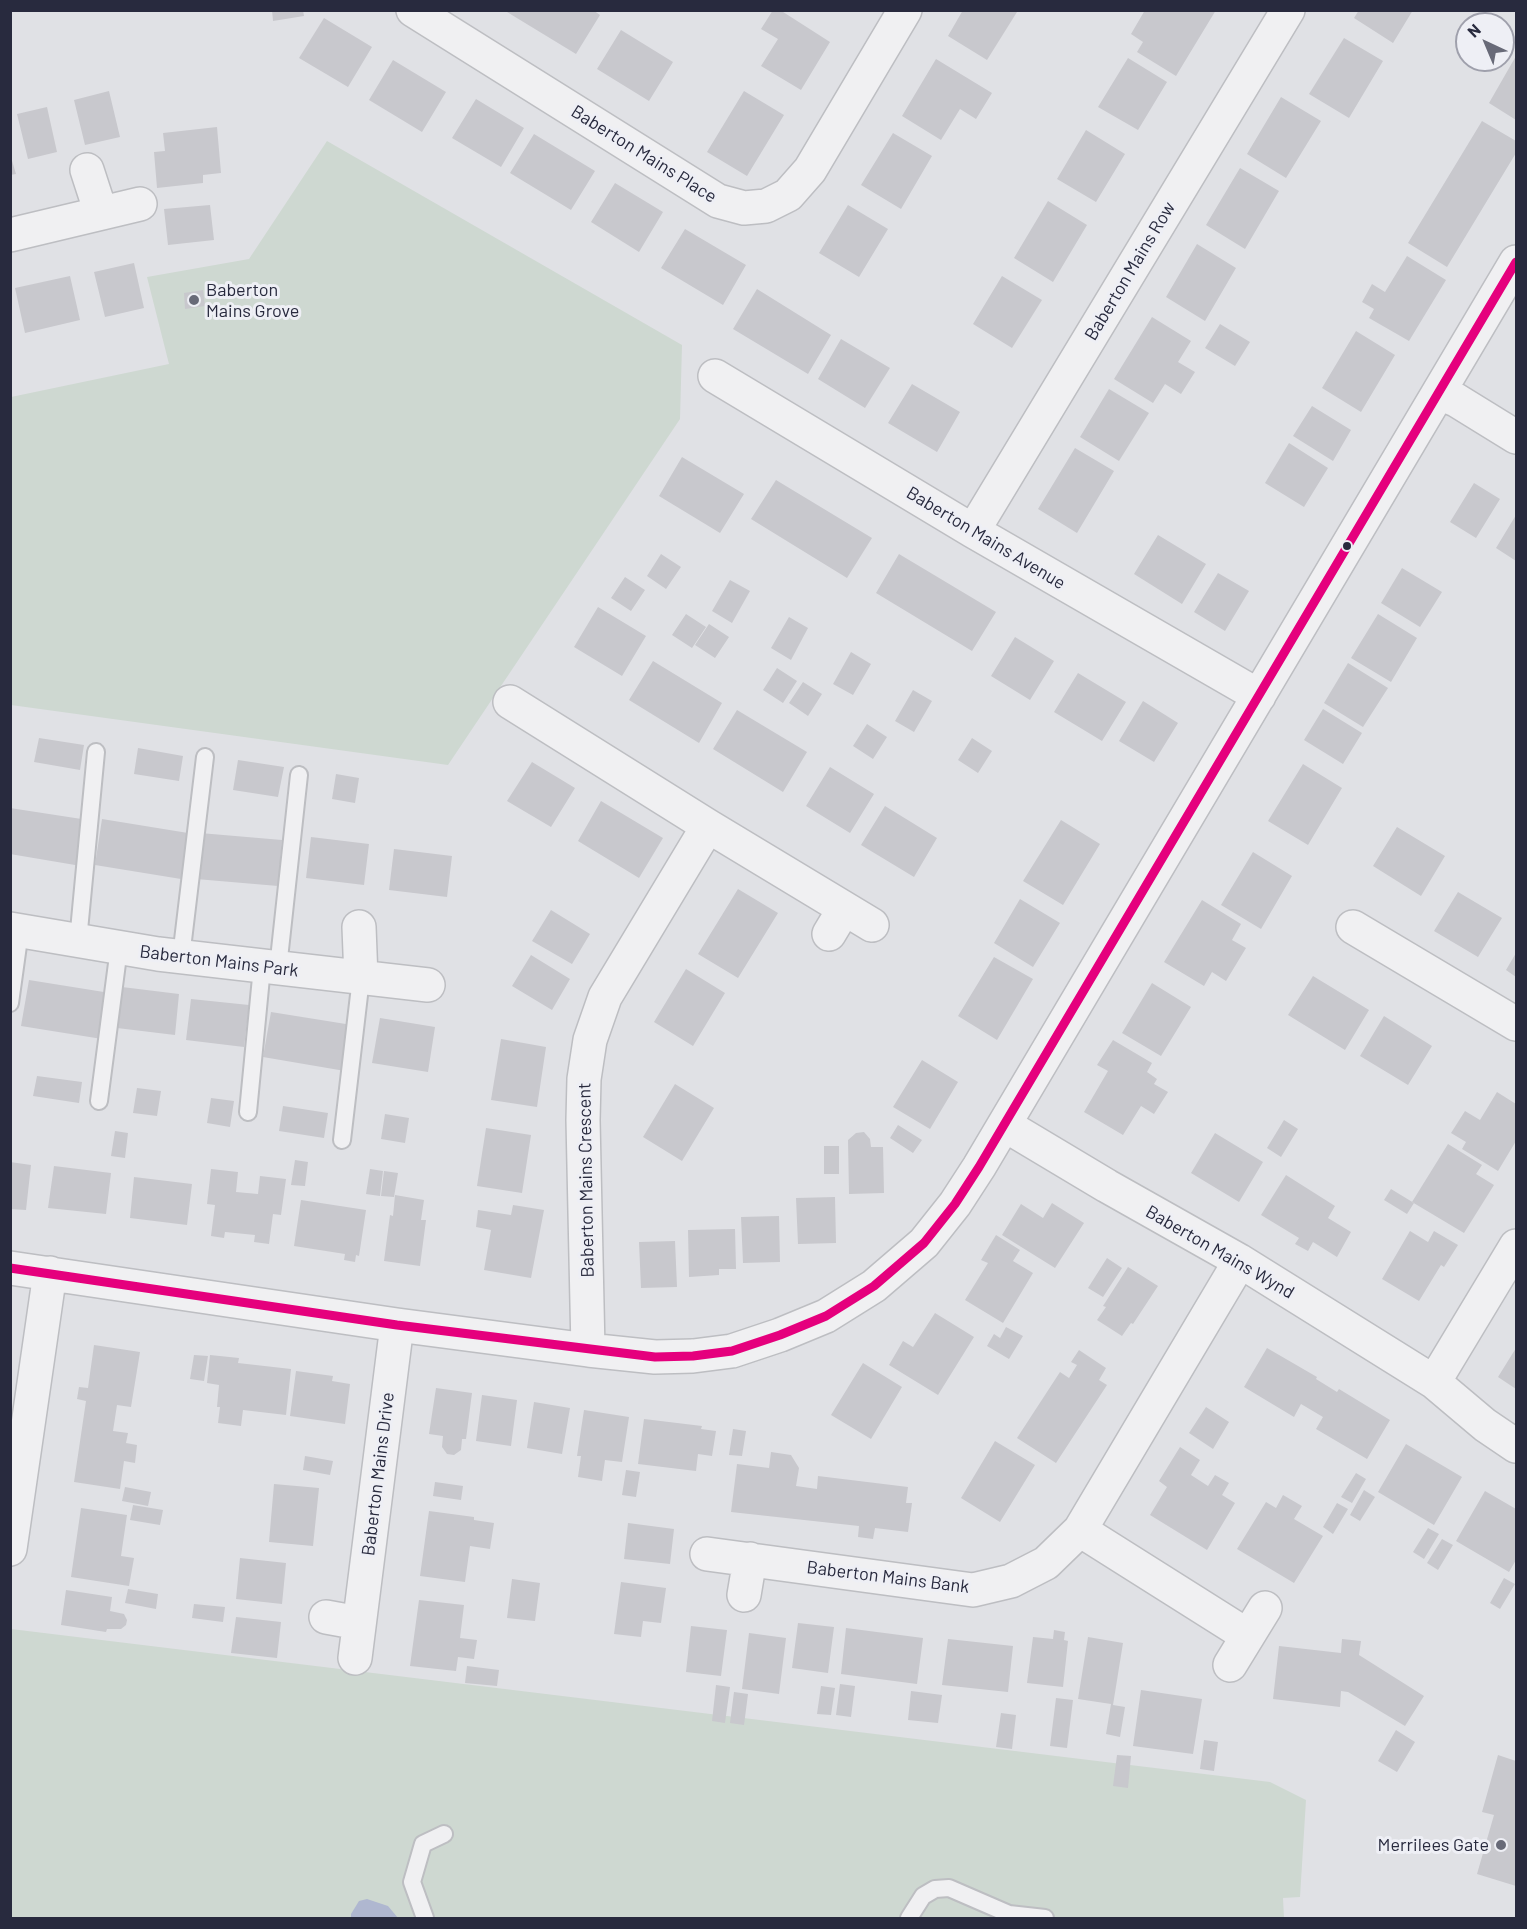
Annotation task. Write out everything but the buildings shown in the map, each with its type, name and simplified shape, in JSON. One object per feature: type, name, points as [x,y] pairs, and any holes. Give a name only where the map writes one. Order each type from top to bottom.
[{"type":"street","name":"Baberton Mains Place","points":[[413,10],[718,201],[744,208],[766,206],[788,195],[810,170],[904,10]]},
{"type":"street","name":"Baberton Mains Row","points":[[973,531],[1288,10]]},
{"type":"street","points":[[87,170],[101,213]]},
{"type":"street","points":[[10,235],[140,204]]},
{"type":"street","points":[[10,1268],[397,1325],[655,1357],[693,1356],[732,1351],[826,1316],[874,1286],[924,1243],[955,1204],[1005,1125],[1516,262]]},
{"type":"street","name":"Baberton Mains Avenue","points":[[715,376],[973,531],[1259,696]]},
{"type":"street","points":[[1439,393],[1456,400],[1516,437]]},
{"type":"street","points":[[510,702],[708,826],[836,921],[872,925]]},
{"type":"street","name":"Baberton Mains Crescent","points":[[588,1350],[583,1120],[584,1079],[590,1040],[605,997],[708,826]]},
{"type":"street","points":[[359,927],[361,978]]},
{"type":"street","points":[[1353,927],[1516,1024]]},
{"type":"street","name":"Baberton Mains Park","points":[[15,930],[181,957],[428,986]]},
{"type":"street","name":"Baberton Mains Wynd","points":[[1005,1125],[1240,1261],[1434,1382],[1485,1425],[1516,1446]]},
{"type":"street","points":[[1434,1382],[1516,1246]]},
{"type":"street","name":"Baberton Mains Bank","points":[[707,1554],[973,1590],[1011,1581],[1046,1563],[1080,1530],[1240,1261]]},
{"type":"street","points":[[10,1549],[50,1273]]},
{"type":"street","name":"Baberton Mains Drive","points":[[355,1658],[397,1325]]},
{"type":"street","points":[[1080,1530],[1248,1636]]},
{"type":"street","points":[[744,1595],[750,1559]]},
{"type":"street","points":[[1230,1665],[1266,1608]]},
{"type":"street","points":[[326,1617],[359,1623]]},
{"type":"lane","points":[[78,941],[96,752]]},
{"type":"lane","points":[[181,957],[205,758]]},
{"type":"lane","points":[[248,1112],[299,775]]},
{"type":"lane","points":[[10,1003],[15,930]]},
{"type":"lane","points":[[99,1101],[119,948]]},
{"type":"lane","points":[[342,1140],[361,978]]},
{"type":"lane","points":[[425,1918],[412,1882],[423,1844],[444,1834]]},
{"type":"lane","points":[[909,1918],[922,1896],[935,1889],[949,1887],[1009,1914],[1045,1918]]},
{"type":"shaded area","points":[[327,141],[682,345],[680,419],[448,765],[11,705],[11,397],[169,364],[147,277],[249,259]]},
{"type":"shaded area","points":[[11,1629],[1270,1782],[1306,1800],[1300,1897],[1283,1898],[1284,1918],[11,1918]]},
{"type":"water","points":[[367,1899],[388,1906],[398,1918],[351,1918],[359,1901]]},
{"type":"transit line","points":[[10,1268],[397,1325],[655,1357],[693,1356],[732,1351],[826,1316],[874,1286],[924,1243],[955,1204],[979,1167],[1516,262]]},
{"type":"place","name":"Baberton Mains Grove","points":[[194,300]]},
{"type":"place","name":"Merrilees Gate","points":[[1501,1845]]}]
